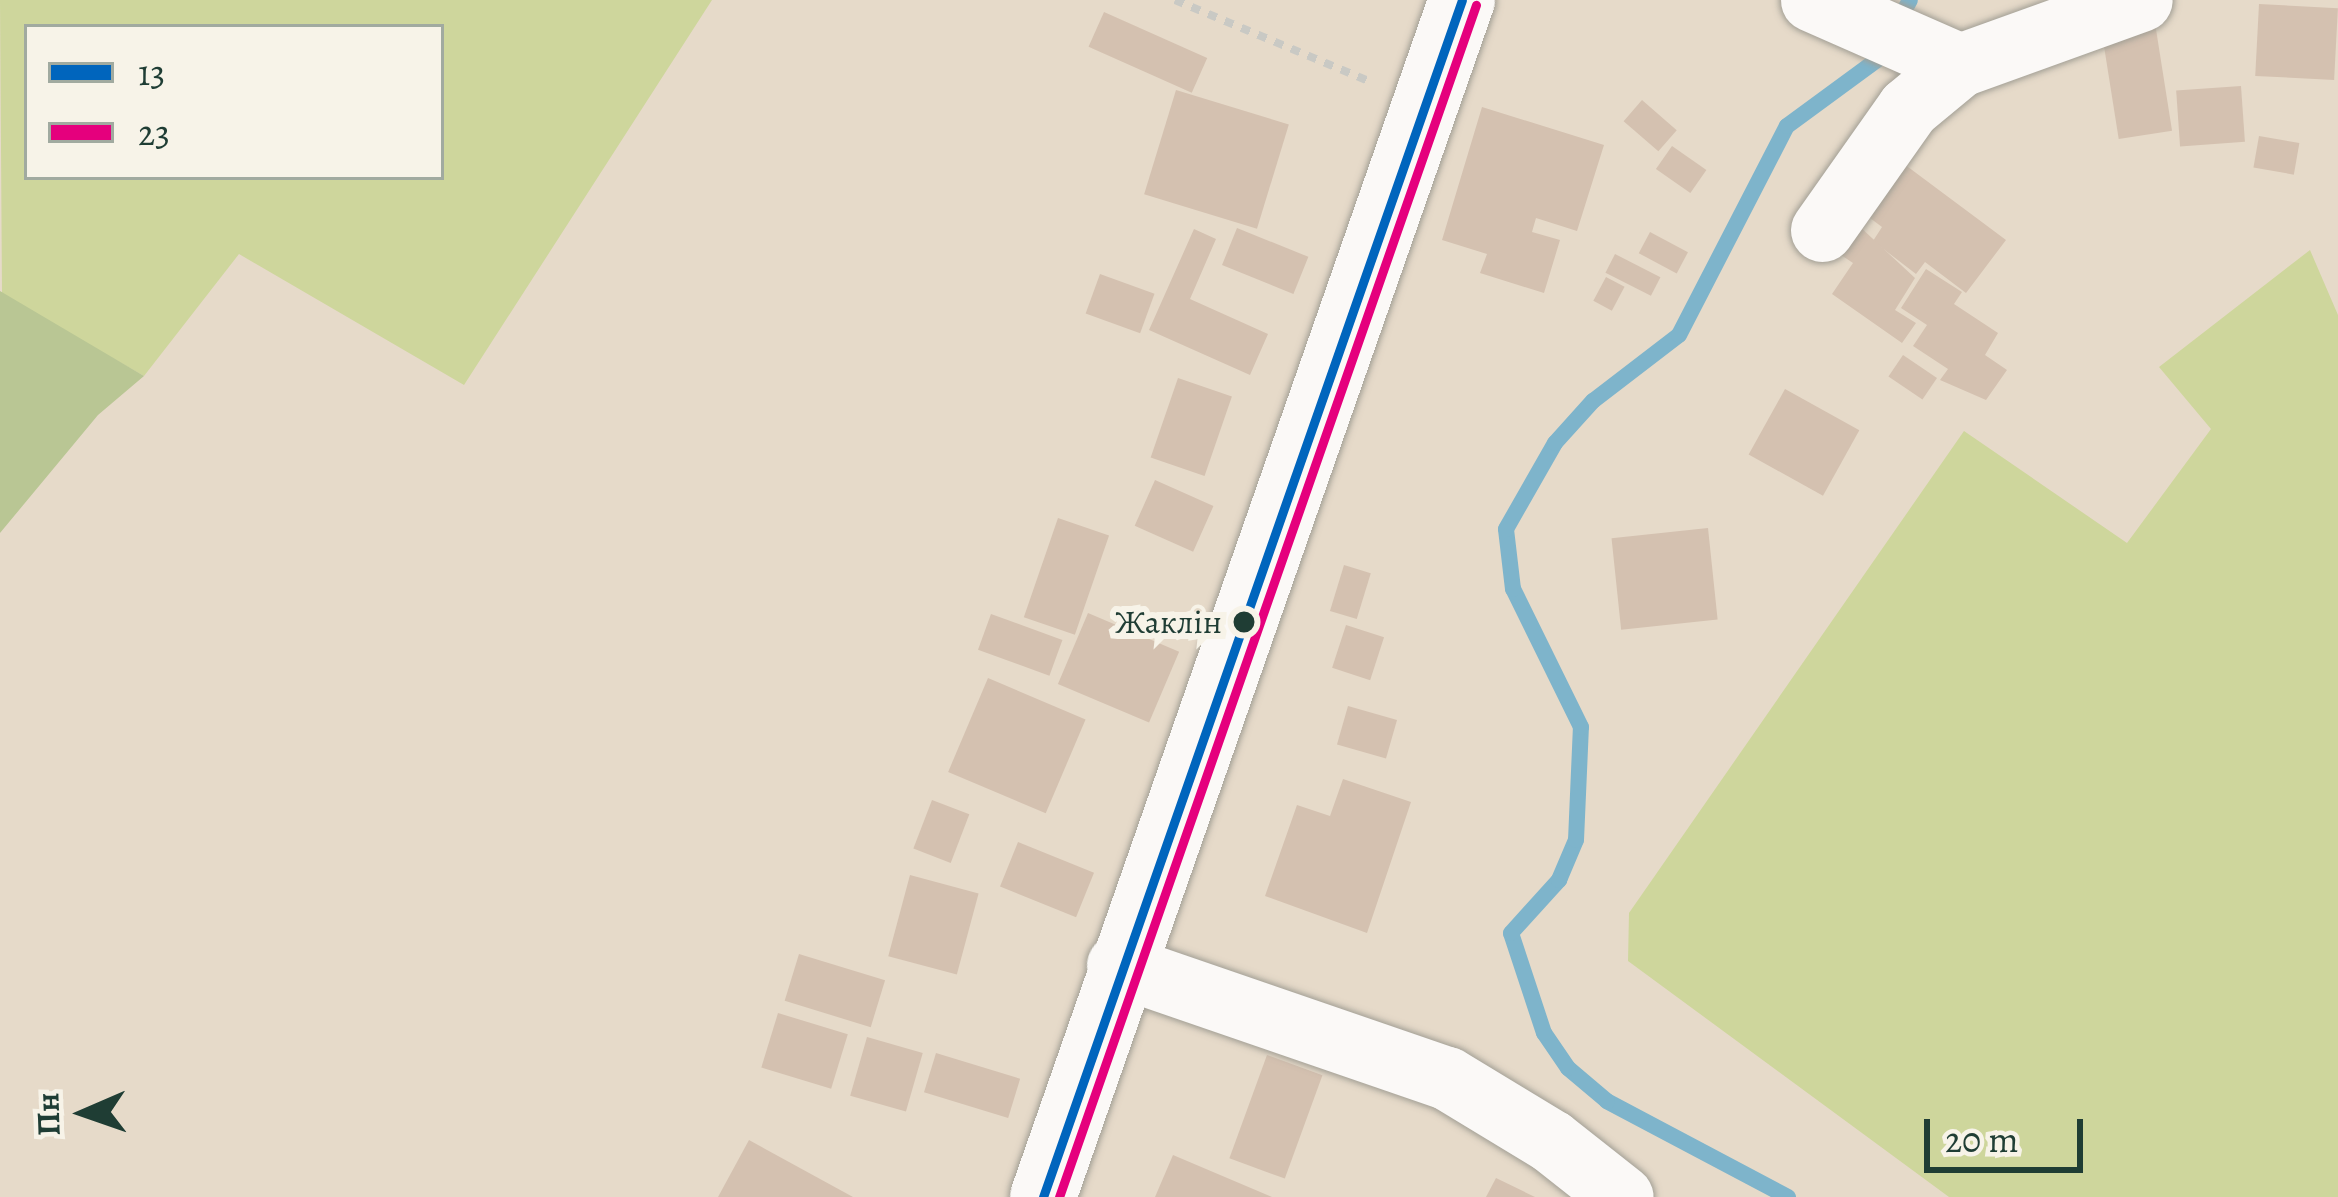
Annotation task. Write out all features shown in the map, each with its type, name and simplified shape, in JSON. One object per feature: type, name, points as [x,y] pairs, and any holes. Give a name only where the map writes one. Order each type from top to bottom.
[{"type":"main road","points":[[1043,1197],[1118,965],[1462,0]]},
{"type":"street","points":[[1812,0],[1915,47],[2141,0]]},
{"type":"street","points":[[1822,230],[1907,108],[1915,47]]},
{"type":"street","points":[[1118,965],[1447,1078],[1551,1142],[1622,1197]]},
{"type":"path","points":[[1175,0],[1424,104]]},
{"type":"green space","points":[[0,0],[712,0],[464,385],[239,254],[144,376],[2,295]]},
{"type":"green space","points":[[2310,250],[2338,315],[2338,1197],[1949,1197],[1628,961],[1629,913],[1964,431],[2127,543],[2211,429],[2159,367]]},
{"type":"green space","points":[[0,291],[144,376],[98,415],[0,533]]},
{"type":"building","points":[[2259,4],[2338,8],[2334,80],[2255,76]]},
{"type":"building","points":[[1104,12],[1207,58],[1192,93],[1089,47]]},
{"type":"building","points":[[2155,23],[2172,131],[2119,139],[2102,31]]},
{"type":"building","points":[[2241,86],[2245,142],[2180,146],[2176,91]]},
{"type":"building","points":[[1176,90],[1289,124],[1257,229],[1144,194]]},
{"type":"building","points":[[1642,100],[1677,130],[1658,151],[1624,121]]},
{"type":"building","points":[[1482,107],[1604,145],[1577,231],[1536,218],[1532,232],[1560,240],[1544,293],[1480,273],[1487,254],[1442,240]]},
{"type":"building","points":[[2259,136],[2299,143],[2294,175],[2253,168]]},
{"type":"building","points":[[1672,146],[1706,170],[1690,193],[1656,169]]},
{"type":"building","points":[[1904,164],[2006,240],[1966,293],[1925,262],[1916,274],[1873,241],[1882,227],[1866,215]]},
{"type":"building","points":[[1858,225],[1915,278],[1895,310],[1916,323],[1902,343],[1832,294],[1853,263],[1838,253]]},
{"type":"building","points":[[1237,228],[1308,257],[1293,294],[1222,265]]},
{"type":"building","points":[[1194,229],[1216,239],[1190,299],[1268,334],[1250,375],[1149,330]]},
{"type":"building","points":[[1650,232],[1688,252],[1677,273],[1639,253]]},
{"type":"building","points":[[1615,254],[1660,277],[1651,296],[1605,273]]},
{"type":"building","points":[[1926,269],[1962,292],[1954,304],[1998,333],[1985,355],[2007,370],[1986,400],[1940,380],[1948,369],[1913,346],[1927,325],[1901,308]]},
{"type":"building","points":[[1100,274],[1155,294],[1140,333],[1086,313]]},
{"type":"building","points":[[1606,277],[1625,287],[1612,311],[1593,301]]},
{"type":"building","points":[[1903,355],[1937,378],[1922,399],[1888,377]]},
{"type":"building","points":[[1178,378],[1232,397],[1205,476],[1151,457]]},
{"type":"building","points":[[1785,389],[1859,430],[1823,496],[1749,455]]},
{"type":"building","points":[[1155,480],[1213,506],[1193,552],[1135,526]]},
{"type":"building","points":[[1058,518],[1109,536],[1075,635],[1024,617]]},
{"type":"building","points":[[1708,528],[1718,619],[1621,630],[1612,538]]},
{"type":"building","points":[[1344,565],[1371,573],[1357,619],[1330,611]]},
{"type":"building","points":[[1088,613],[1179,652],[1149,723],[1058,684]]},
{"type":"building","points":[[991,614],[1062,640],[1049,676],[978,650]]},
{"type":"building","points":[[1346,625],[1384,637],[1370,680],[1332,668]]},
{"type":"building","points":[[988,678],[1086,719],[1046,813],[948,772]]},
{"type":"building","points":[[1348,706],[1397,720],[1386,759],[1337,744]]},
{"type":"building","points":[[1343,779],[1411,802],[1367,933],[1265,896],[1297,805],[1330,816]]},
{"type":"building","points":[[932,800],[969,814],[951,863],[913,849]]},
{"type":"building","points":[[1018,842],[1094,873],[1076,917],[1000,887]]},
{"type":"building","points":[[910,875],[979,893],[957,975],[888,956]]},
{"type":"building","points":[[799,954],[885,980],[871,1027],[785,1001]]},
{"type":"building","points":[[778,1013],[848,1034],[831,1089],[761,1068]]},
{"type":"building","points":[[867,1037],[923,1053],[906,1112],[850,1096]]},
{"type":"building","points":[[936,1053],[1020,1079],[1008,1118],[924,1092]]},
{"type":"building","points":[[1267,1055],[1322,1075],[1285,1179],[1229,1158]]},
{"type":"building","points":[[749,1140],[853,1197],[718,1197]]},
{"type":"building","points":[[1173,1155],[1272,1197],[1155,1197]]},
{"type":"building","points":[[1496,1178],[1535,1197],[1486,1197]]},
{"type":"waterway","points":[[1788,1197],[1607,1101],[1568,1068],[1544,1033],[1511,933],[1559,880],[1576,840],[1581,727],[1513,589],[1506,529],[1555,443],[1593,401],[1679,335],[1787,126],[1877,60],[1910,0]]},
{"type":"transit line","name":"13","points":[[1043,1197],[1462,0]]},
{"type":"transit line","name":"23","points":[[1059,1197],[1476,5]]},
{"type":"place","name":"Жаклін","points":[[1244,622]]}]
